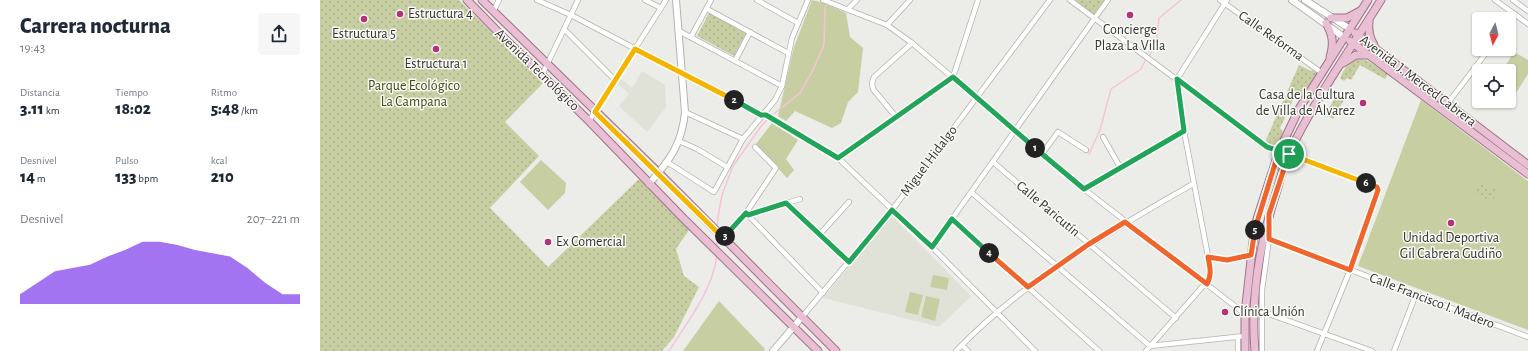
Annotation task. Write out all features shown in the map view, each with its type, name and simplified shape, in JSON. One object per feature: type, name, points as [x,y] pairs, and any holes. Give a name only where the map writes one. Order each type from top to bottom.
[{"type":"main road","name":"Avenida Tecnológico","points":[[467,0],[589,121],[649,184],[818,351]]},
{"type":"main road","name":"Avenida Tecnológico","points":[[482,0],[836,351]]},
{"type":"main road","points":[[1245,351],[1241,337],[1251,255],[1258,219],[1279,151],[1299,109],[1368,0]]},
{"type":"main road","points":[[1255,351],[1254,294],[1260,248],[1269,214],[1289,154],[1338,67],[1381,0]]},
{"type":"main road","points":[[1331,18],[1347,18],[1362,10]]},
{"type":"main road","points":[[1370,18],[1368,29],[1370,37],[1377,49]]},
{"type":"main road","points":[[1326,24],[1333,39],[1333,48],[1329,62]]},
{"type":"main road","name":"Avenida J. Merced Cabrera","points":[[1350,29],[1528,165]]},
{"type":"main road","points":[[1345,38],[1370,55],[1528,174]]},
{"type":"main road","points":[[1338,67],[1348,58],[1356,55],[1370,55]]},
{"type":"main road","points":[[1472,133],[1478,127]]},
{"type":"street","points":[[493,12],[499,0]]},
{"type":"street","points":[[537,0],[571,15],[777,121],[838,158],[932,247],[1035,351]]},
{"type":"street","points":[[542,74],[578,0]]},
{"type":"street","points":[[645,0],[661,8]]},
{"type":"street","points":[[589,121],[666,0]]},
{"type":"street","points":[[649,184],[667,162],[680,141],[683,127],[685,112],[676,0]]},
{"type":"street","points":[[691,37],[712,0]]},
{"type":"street","points":[[757,0],[798,23]]},
{"type":"street","points":[[667,162],[714,192],[726,167],[743,139],[764,115],[775,100],[782,86],[788,53],[798,23],[808,0]]},
{"type":"street","points":[[823,0],[887,25],[912,43],[1084,189],[1245,314]]},
{"type":"street","points":[[848,9],[857,0]]},
{"type":"street","points":[[887,25],[910,0]]},
{"type":"street","points":[[838,158],[953,77],[978,0]]},
{"type":"street","name":"Miguel Hidalgo","points":[[802,317],[892,210],[1050,0]]},
{"type":"street","points":[[1070,0],[1096,16],[1267,147],[1377,187],[1378,190],[1350,270],[1317,351]]},
{"type":"street","points":[[932,247],[1108,0]]},
{"type":"street","name":"Calle Reforma","points":[[1220,0],[1226,2],[1322,73]]},
{"type":"street","name":"Avenida J. Merced Cabrera","points":[[1292,0],[1302,2],[1350,29]]},
{"type":"street","points":[[1496,0],[1512,12]]},
{"type":"street","points":[[1513,0],[1528,11]]},
{"type":"street","points":[[1146,351],[1207,284],[1210,278],[1211,272],[1193,184],[1177,79],[1226,2]]},
{"type":"street","name":"Avenida J. Merced Cabrera","points":[[1302,2],[1326,24],[1345,38]]},
{"type":"street","points":[[707,9],[788,53]]},
{"type":"street","points":[[1516,15],[1528,24]]},
{"type":"street","points":[[564,29],[615,80]]},
{"type":"street","points":[[679,31],[782,86]]},
{"type":"street","points":[[735,61],[750,32]]},
{"type":"street","points":[[896,117],[873,89],[872,83],[874,77],[912,43]]},
{"type":"street","points":[[1448,103],[1484,56]]},
{"type":"street","points":[[685,112],[743,139]]},
{"type":"street","points":[[1084,189],[1184,131]]},
{"type":"street","points":[[1042,154],[1058,132],[1086,150]]},
{"type":"street","points":[[1103,137],[1120,167]]},
{"type":"street","points":[[680,141],[697,149],[726,167]]},
{"type":"street","points":[[722,237],[747,214],[776,168],[756,147]]},
{"type":"street","name":"Calle Paricutín","points":[[993,162],[1176,318]]},
{"type":"street","points":[[956,351],[996,312],[1057,266],[1125,222],[1193,184]]},
{"type":"street","points":[[971,192],[1150,346],[1241,337],[1238,351]]},
{"type":"street","points":[[747,214],[800,198]]},
{"type":"street","points":[[820,234],[849,202]]},
{"type":"street","points":[[786,203],[849,262]]},
{"type":"street","points":[[747,214],[823,292]]},
{"type":"street","points":[[1262,351],[1262,290],[1269,239],[1269,214]]},
{"type":"street","points":[[952,219],[1099,351]]},
{"type":"street","name":"Calle Francisco I. Madero","points":[[1269,239],[1528,336]]},
{"type":"street","points":[[1208,257],[1227,260],[1251,255]]},
{"type":"street","points":[[1394,351],[1416,294]]},
{"type":"street","points":[[1261,311],[1372,351]]},
{"type":"street","points":[[773,351],[802,317]]},
{"type":"street","points":[[962,344],[968,351]]},
{"type":"shaded area","points":[[642,71],[665,85],[666,107],[647,132],[619,106],[629,94],[617,83],[620,78],[632,88]]},
{"type":"shaded area","points":[[892,216],[971,296],[939,327],[823,298]]},
{"type":"green space","name":"Parque Ecológico La Campana","points":[[320,0],[459,0],[543,83],[505,122],[539,156],[490,208],[548,267],[639,179],[689,230],[676,249],[684,276],[699,287],[674,337],[662,351],[320,351]]},
{"type":"green space","points":[[812,0],[824,3],[846,13],[850,37],[863,48],[858,92],[848,102],[841,123],[832,128],[795,111],[786,121],[778,116],[794,47]]},
{"type":"green space","points":[[1074,0],[1111,0],[1098,19]]},
{"type":"green space","points":[[709,13],[746,33],[734,56],[697,36]]},
{"type":"green space","points":[[1516,53],[1528,60],[1528,74],[1516,93],[1516,64],[1506,64],[1511,56],[1516,56]]},
{"type":"green space","points":[[1360,59],[1368,61],[1388,74],[1385,79],[1360,65],[1351,80],[1347,78],[1344,81],[1340,78],[1345,68],[1350,63]]},
{"type":"green space","points":[[1299,65],[1317,73],[1300,99],[1294,98],[1280,128],[1283,132],[1277,146],[1272,147],[1265,142]]},
{"type":"green space","points":[[1339,92],[1346,96],[1333,119],[1325,114]]},
{"type":"green space","name":"Unidad Deportiva Gil Cabrera Gudiño","points":[[1421,100],[1528,181],[1528,330],[1358,266]]},
{"type":"green space","points":[[772,123],[798,140],[786,159],[794,170],[787,178],[756,144]]},
{"type":"green space","points":[[541,160],[566,183],[565,193],[548,210],[520,182]]},
{"type":"green space","points":[[1478,183],[1497,190],[1493,201],[1474,194]]},
{"type":"green space","points":[[933,275],[949,278],[947,290],[930,287]]},
{"type":"green space","points":[[910,292],[923,295],[918,315],[905,312]]},
{"type":"green space","points":[[926,296],[940,299],[935,321],[921,317]]},
{"type":"green space","points":[[719,301],[765,349],[763,351],[683,351]]},
{"type":"waterway","points":[[1148,57],[1156,45],[1159,18],[1181,0]]},
{"type":"waterway","points":[[771,116],[800,93],[813,70],[824,45],[825,8],[827,2]]},
{"type":"waterway","points":[[1089,154],[1100,130],[1111,89],[1141,69],[1145,61]]},
{"type":"waterway","points":[[717,229],[722,195],[733,166],[762,125],[768,119]]},
{"type":"waterway","points":[[717,234],[717,247]]},
{"type":"waterway","points":[[669,351],[699,305],[711,280],[717,254]]},
{"type":"place","name":"Estructura 4","points":[[400,14]]},
{"type":"place","name":"Concierge Plaza La Villa","points":[[1130,15]]},
{"type":"place","name":"Estructura 5","points":[[364,19]]},
{"type":"place","name":"Estructura 1","points":[[436,49]]},
{"type":"place","name":"Casa de la Cultura de Villa de Álvarez","points":[[1363,103]]},
{"type":"place","name":"Unidad Deportiva Gil Cabrera Gudiño","points":[[1451,223]]},
{"type":"place","name":"Ex Comercial","points":[[548,242]]},
{"type":"place","name":"Clínica Unión","points":[[1225,312]]},
{"type":"route","points":[[1289,154],[1267,147],[1177,79],[1184,131],[1084,189],[953,77],[838,158],[766,115],[761,115],[635,49],[595,112],[723,238],[746,213],[748,215],[786,203],[849,262],[892,210],[932,247],[952,219],[1028,287],[1089,244],[1125,222],[1207,284],[1211,272],[1208,257],[1219,260],[1227,260],[1251,255],[1258,219],[1279,151],[1289,154],[1269,214],[1269,239],[1350,270],[1378,190],[1377,187],[1289,154]]}]
